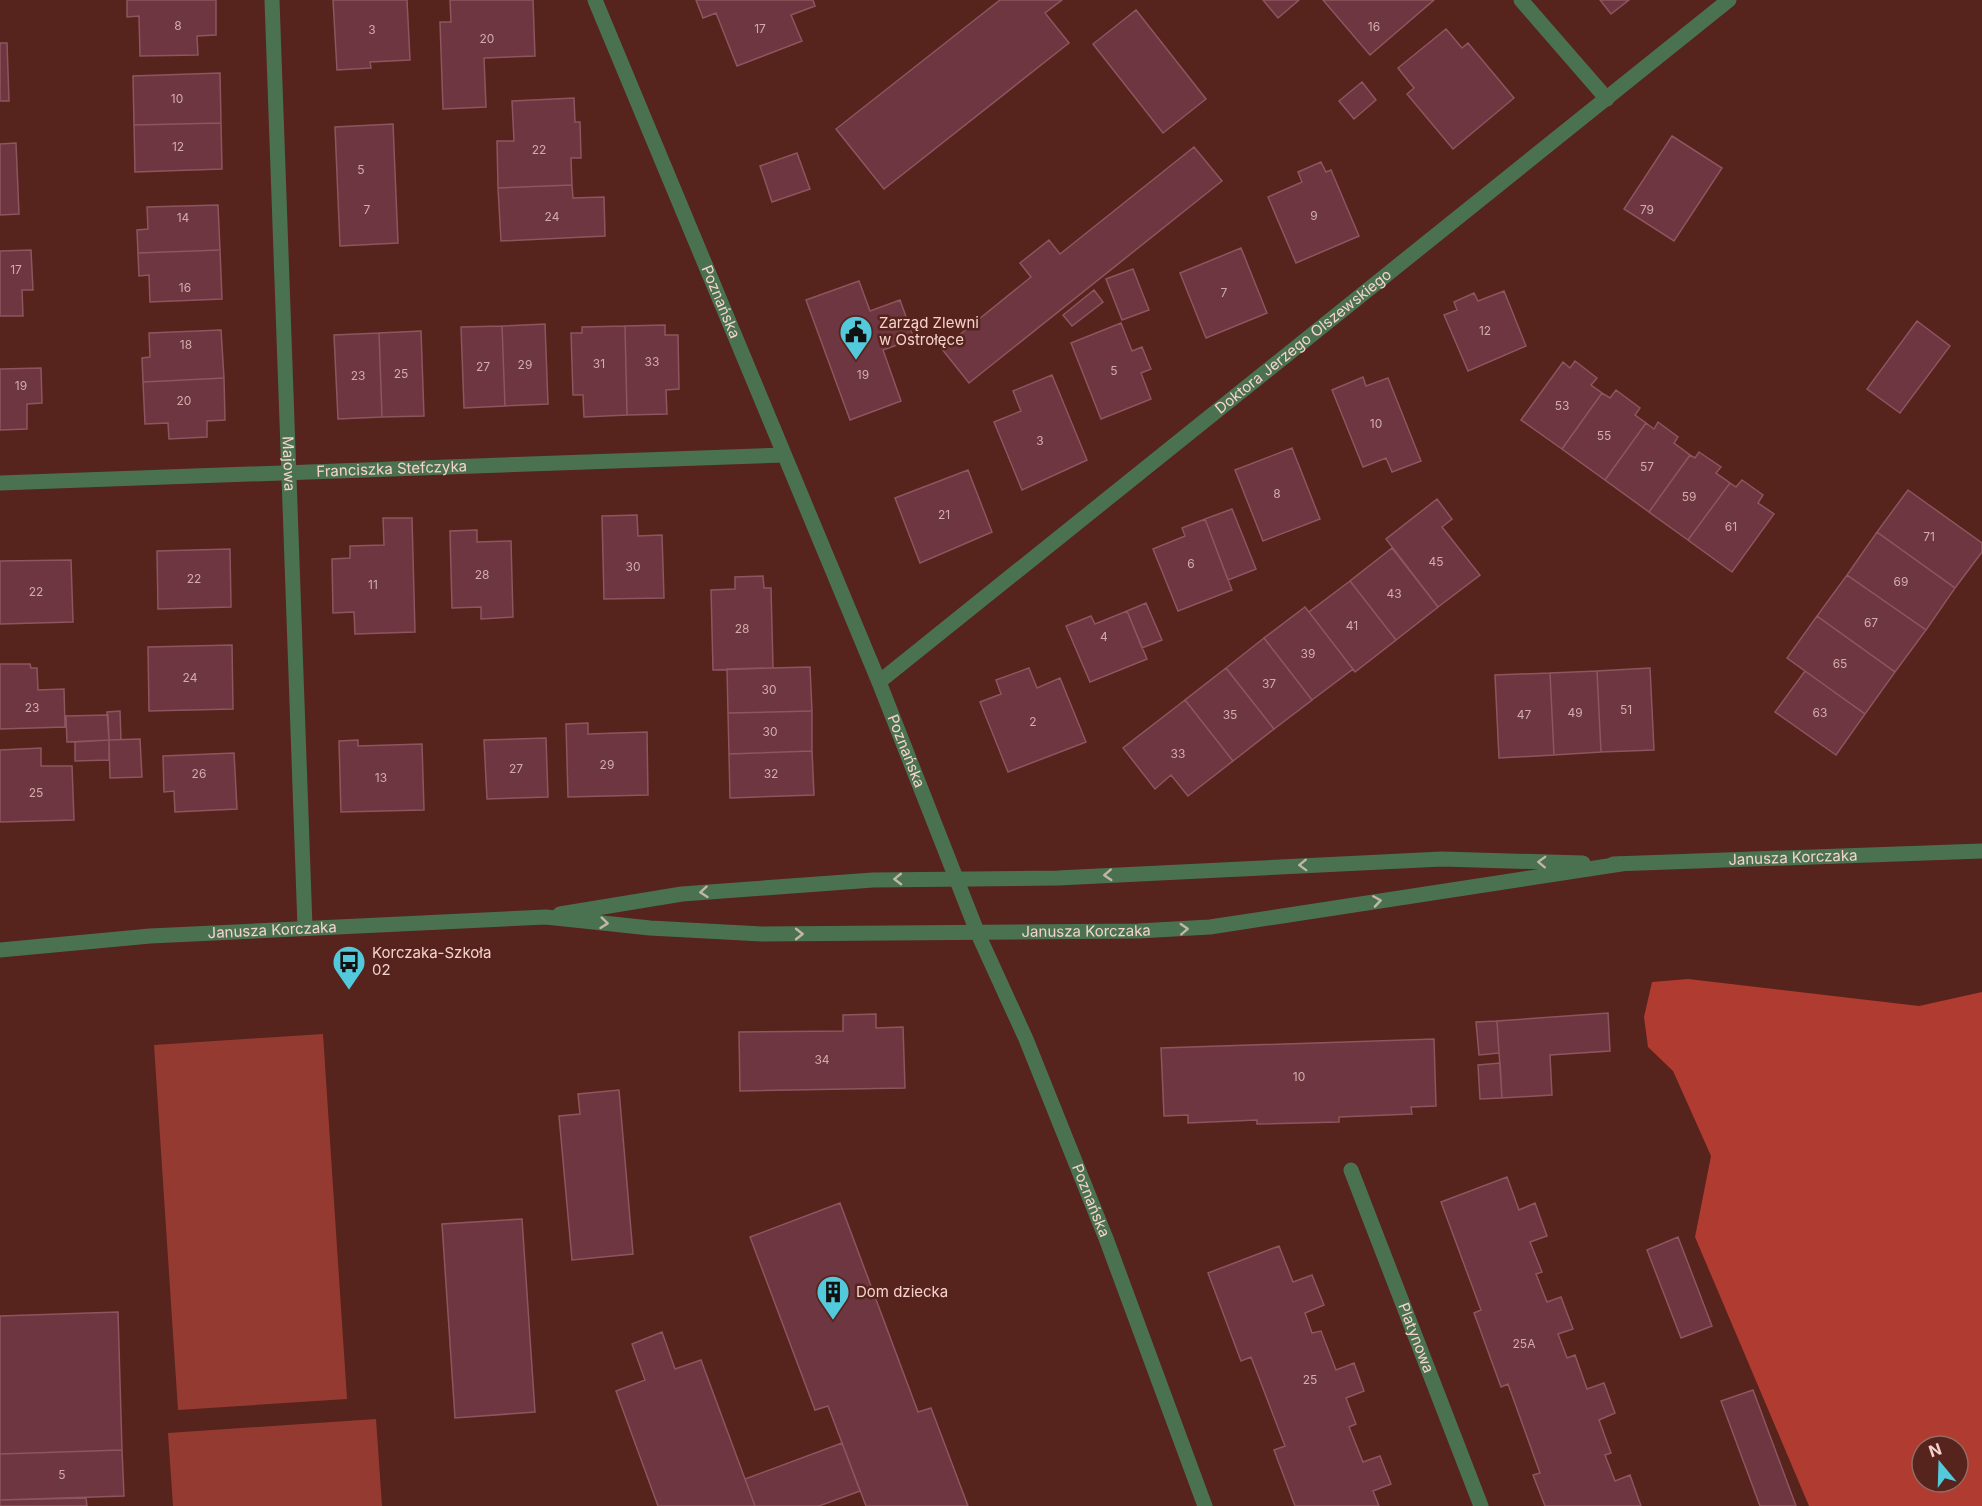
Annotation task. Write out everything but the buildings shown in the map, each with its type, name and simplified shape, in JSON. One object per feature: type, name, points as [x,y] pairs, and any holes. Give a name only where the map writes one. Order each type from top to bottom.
[{"type":"street","name":"Majowa","points":[[272,0],[291,472],[305,927]]},
{"type":"street","name":"Poznańska","points":[[595,0],[879,682],[978,934],[1026,1039],[1107,1240],[1205,1506]]},
{"type":"street","points":[[1521,0],[1607,99]]},
{"type":"street","name":"Doktora Jerzego Olszewskiego","points":[[879,682],[1729,0]]},
{"type":"street","name":"Franciszka Stefczyka","points":[[0,483],[783,455]]},
{"type":"street","name":"Janusza Korczaka","points":[[1964,853],[1982,844]]},
{"type":"street","name":"Janusza Korczaka","points":[[0,950],[150,936],[546,917],[682,894],[776,885],[873,880],[1058,878],[1442,859],[1622,864],[1982,851]]},
{"type":"street","name":"Janusza Korczaka","points":[[546,917],[650,928],[739,933],[978,934],[1138,931],[1210,927],[1622,864]]},
{"type":"street","name":"Platynowa","points":[[1351,1170],[1481,1506]]},
{"type":"shaded area","points":[[1688,979],[1919,1006],[1982,992],[1982,1506],[1809,1506],[1695,1237],[1711,1156],[1673,1071],[1648,1047],[1644,1017],[1652,982]]},
{"type":"shaded area","points":[[323,1034],[347,1399],[178,1410],[154,1045]]},
{"type":"shaded area","points":[[376,1419],[382,1506],[173,1506],[168,1433]]},
{"type":"place","name":"Zarząd Zlewni w Ostrołęce","points":[[856,361]]},
{"type":"place","name":"Korczaka-Szkoła 02","points":[[349,991]]},
{"type":"place","name":"Dom dziecka","points":[[833,1321]]}]
